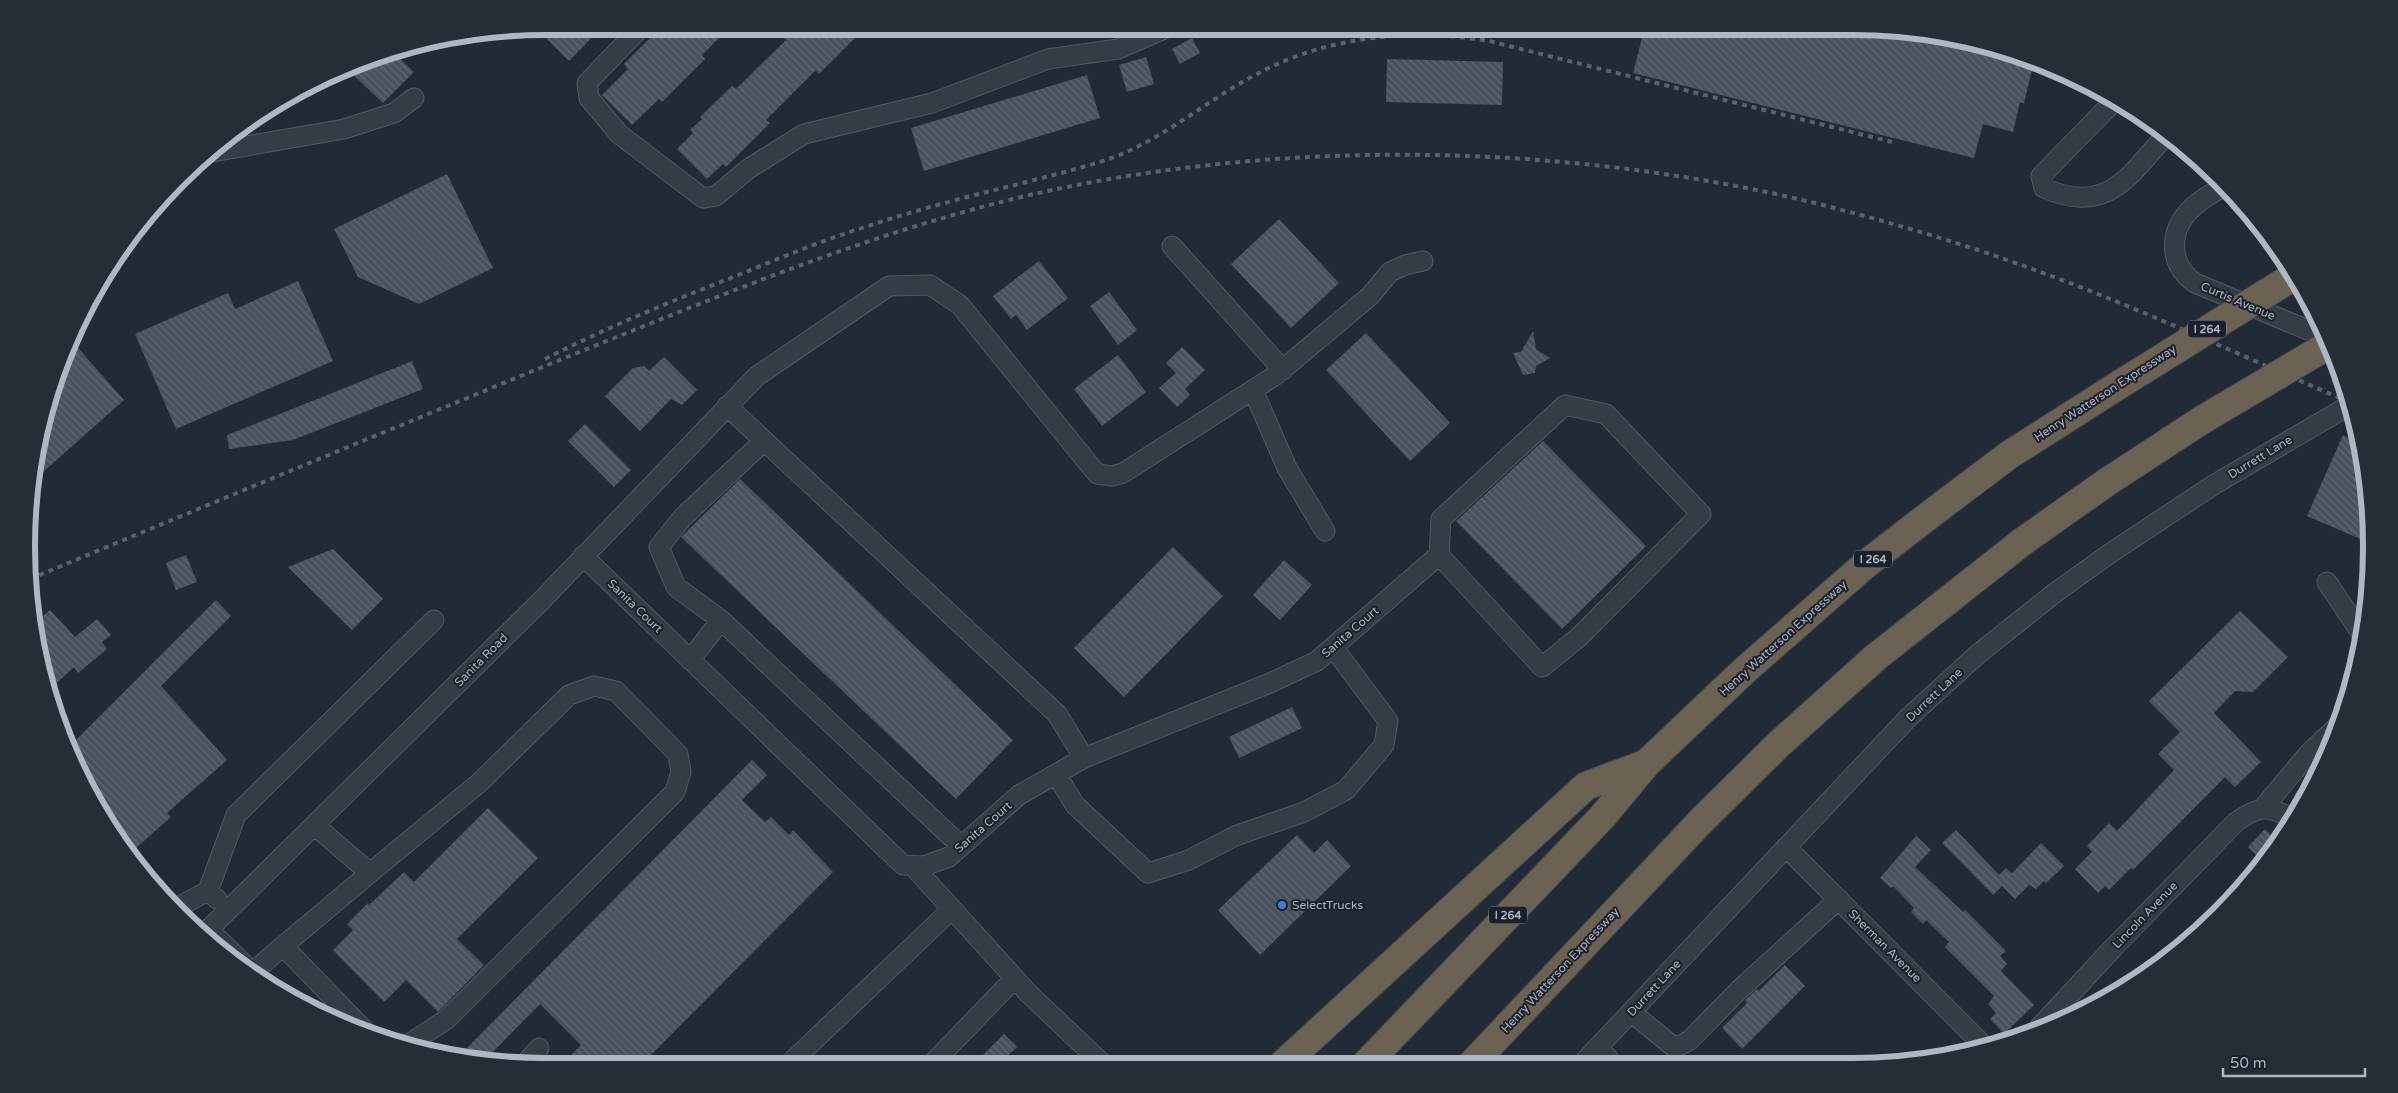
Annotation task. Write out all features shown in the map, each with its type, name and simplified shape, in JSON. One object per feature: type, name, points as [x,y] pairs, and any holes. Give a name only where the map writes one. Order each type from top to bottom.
[{"type":"highway","name":"Henry Watterson Expressway","points":[[1372,1058],[1604,816],[1647,764],[1745,670],[1866,564],[2009,455],[2122,382],[2288,280]]},
{"type":"highway","name":"Henry Watterson Expressway","points":[[1478,1058],[1702,821],[1780,743],[1876,657],[2022,542],[2107,482],[2202,420],[2323,348]]},
{"type":"highway","points":[[1290,1058],[1586,786],[1647,764]]},
{"type":"street","points":[[633,35],[587,83],[589,98],[619,134],[703,198],[716,196],[748,169],[804,134],[932,103],[1048,59],[1118,49],[1150,35]]},
{"type":"street","points":[[223,151],[344,129],[394,113],[414,98]]},
{"type":"street","points":[[2110,106],[2041,176],[2044,188],[2062,196],[2093,197],[2120,186],[2161,140]]},
{"type":"street","name":"Curtis Avenue","points":[[2218,190],[2193,206],[2186,214],[2176,235],[2174,257],[2188,278],[2316,333]]},
{"type":"street","points":[[1172,246],[1283,370]]},
{"type":"street","points":[[1324,531],[1287,468],[1253,390],[1283,370],[1370,296],[1390,272],[1405,265],[1423,261]]},
{"type":"street","name":"Sanita Road","points":[[208,930],[583,556],[754,378],[889,286],[916,284],[939,289],[960,305],[1097,474],[1103,476],[1123,473],[1253,390]]},
{"type":"street","points":[[727,406],[1057,714],[1084,758]]},
{"type":"street","points":[[1565,406],[1606,414],[1701,514],[1579,637],[1542,667],[1439,555],[1442,519],[1565,406]]},
{"type":"street","name":"Durrett Lane","points":[[1588,1058],[1908,718],[1978,654],[2056,592],[2112,552],[2272,449],[2344,408]]},
{"type":"street","points":[[764,441],[682,517],[659,547],[676,587],[721,620],[961,846]]},
{"type":"street","name":"Sanita Court","points":[[583,556],[903,866],[924,866],[949,857],[1019,795],[1084,758],[1270,683],[1317,661],[1439,555]]},
{"type":"street","points":[[2327,582],[2357,626]]},
{"type":"street","points":[[182,905],[208,891],[236,815],[434,620]]},
{"type":"street","points":[[690,660],[721,620]]},
{"type":"street","points":[[1056,774],[1075,805],[1148,873],[1189,860],[1235,836],[1304,812],[1346,790],[1384,745],[1388,721],[1333,647]]},
{"type":"street","points":[[258,969],[479,783],[569,695],[594,686],[616,691],[678,754],[681,772],[675,792],[447,1019],[414,1041]]},
{"type":"street","points":[[2286,816],[2280,812],[2263,808],[2310,753],[2326,738]]},
{"type":"street","name":"Lincoln Avenue","points":[[2047,1019],[2112,948],[2236,822],[2250,812],[2263,808]]},
{"type":"street","points":[[314,825],[370,873]]},
{"type":"street","name":"Sherman Avenue","points":[[1786,847],[1980,1042]]},
{"type":"street","points":[[913,866],[1015,978],[1097,1058]]},
{"type":"street","points":[[208,891],[229,909]]},
{"type":"street","points":[[1631,1012],[1675,1048],[1690,1040],[1739,990],[1839,899]]},
{"type":"street","points":[[796,1058],[952,909]]},
{"type":"street","points":[[283,946],[355,1021]]},
{"type":"street","points":[[939,1058],[1015,978]]},
{"type":"street","points":[[1598,1047],[1608,1058]]},
{"type":"street","points":[[530,1058],[539,1048]]},
{"type":"building","points":[[543,35],[594,35],[569,61]]},
{"type":"building","points":[[653,35],[722,35],[702,55],[705,59],[662,102],[659,99],[632,125],[602,95],[628,69],[624,64]]},
{"type":"building","points":[[785,35],[858,35],[819,74],[816,70],[766,120],[770,123],[726,167],[723,164],[707,179],[677,149],[693,133],[690,130],[702,119],[700,117],[732,86],[736,89],[786,40],[783,37]]},
{"type":"building","points":[[1643,35],[1885,36],[1918,39],[1984,52],[2032,68],[2024,103],[2020,102],[2013,132],[1983,124],[1974,158],[1633,73]]},
{"type":"building","points":[[1192,38],[1200,53],[1180,64],[1172,49]]},
{"type":"building","points":[[398,57],[414,72],[383,103],[352,74]]},
{"type":"building","points":[[1146,57],[1154,84],[1127,92],[1119,65]]},
{"type":"building","points":[[1387,59],[1503,62],[1502,105],[1386,102]]},
{"type":"building","points":[[1087,75],[1100,118],[924,171],[911,128]]},
{"type":"building","points":[[447,174],[493,268],[419,304],[358,277],[334,229]]},
{"type":"building","points":[[1279,219],[1339,283],[1291,328],[1231,264]]},
{"type":"building","points":[[1039,261],[1068,298],[1027,330],[1016,315],[1011,319],[993,296]]},
{"type":"building","points":[[298,281],[333,361],[176,429],[135,334],[228,293],[235,309]]},
{"type":"building","points":[[1109,292],[1137,330],[1118,345],[1090,306]]},
{"type":"building","points":[[1533,331],[1536,349],[1550,358],[1536,366],[1535,373],[1523,375],[1513,353],[1521,352]]},
{"type":"building","points":[[1366,333],[1450,423],[1410,461],[1326,370]]},
{"type":"building","points":[[76,346],[124,400],[40,475],[52,414]]},
{"type":"building","points":[[1182,347],[1205,370],[1185,389],[1190,395],[1177,407],[1159,388],[1176,373],[1166,363]]},
{"type":"building","points":[[1118,355],[1146,392],[1102,426],[1074,389]]},
{"type":"building","points":[[664,357],[697,390],[682,405],[671,399],[640,431],[605,396],[633,368],[644,366],[649,371]]},
{"type":"building","points":[[412,361],[423,389],[293,440],[229,449],[227,435]]},
{"type":"building","points":[[585,424],[631,470],[614,487],[568,441]]},
{"type":"building","points":[[2343,435],[2351,439],[2353,447],[2359,480],[2363,540],[2307,516]]},
{"type":"building","points":[[1543,441],[1646,546],[1562,629],[1456,521]]},
{"type":"building","points":[[740,479],[1013,740],[956,799],[681,537]]},
{"type":"building","points":[[1173,547],[1223,596],[1124,697],[1074,648]]},
{"type":"building","points":[[333,549],[383,599],[352,630],[288,567]]},
{"type":"building","points":[[186,555],[197,582],[176,590],[166,563]]},
{"type":"building","points":[[1284,560],[1312,585],[1280,620],[1253,595]]},
{"type":"building","points":[[216,600],[231,616],[161,686],[227,760],[167,813],[171,817],[135,849],[104,802],[74,742]]},
{"type":"building","points":[[50,610],[75,637],[97,619],[111,635],[102,642],[107,649],[78,673],[74,667],[54,685],[40,619]]},
{"type":"building","points":[[2240,611],[2288,657],[2253,692],[2235,691],[2214,713],[2261,762],[2235,787],[2225,777],[2133,870],[2131,868],[2109,890],[2105,886],[2098,893],[2075,869],[2092,852],[2087,846],[2109,823],[2117,831],[2174,770],[2158,754],[2180,732],[2149,701]]},
{"type":"building","points":[[1292,707],[1302,728],[1239,758],[1229,737]]},
{"type":"building","points":[[752,760],[767,775],[742,800],[765,822],[771,817],[789,835],[793,830],[833,872],[648,1058],[572,1058],[570,1056],[581,1045],[540,1004],[490,1055],[464,1051]]},
{"type":"building","points":[[488,808],[538,858],[457,939],[484,965],[438,1012],[406,980],[384,1002],[333,950],[353,930],[347,924],[368,903],[369,905],[404,872],[414,882]]},
{"type":"building","points":[[2265,829],[2273,837],[2258,857],[2248,847]]},
{"type":"building","points":[[1956,830],[1999,875],[2006,868],[2012,873],[2041,843],[2064,866],[2046,883],[2044,881],[2036,889],[2029,885],[2015,899],[2002,886],[1993,895],[1942,843]]},
{"type":"building","points":[[1297,835],[1314,853],[1327,840],[1351,866],[1260,955],[1218,910]]},
{"type":"building","points":[[1916,836],[1931,850],[1915,867],[1963,912],[1965,910],[2006,951],[2000,956],[2007,964],[2001,971],[2034,1005],[2004,1034],[1990,1019],[1996,1013],[1988,1004],[1994,996],[1945,947],[1949,942],[1926,920],[1923,924],[1911,912],[1914,908],[1893,886],[1891,888],[1880,878]]},
{"type":"building","points":[[1785,965],[1805,986],[1742,1049],[1722,1028],[1747,1003],[1745,1000],[1747,998],[1757,989],[1759,991]]},
{"type":"building","points":[[1004,1034],[1017,1047],[1005,1058],[980,1058]]},
{"type":"railway","points":[[545,359],[589,337],[657,308],[832,238],[923,209],[1066,172],[1117,156],[1171,128],[1239,84],[1284,61],[1341,43],[1370,38],[1430,35],[1489,41],[1892,142]]},
{"type":"railway","points":[[36,577],[572,355],[743,287],[858,245],[974,209],[1034,194],[1129,176],[1225,163],[1324,156],[1422,155],[1521,159],[1620,168],[1716,182],[1811,202],[1936,237],[2053,277],[2181,328],[2341,399]]},
{"type":"place","name":"SelectTrucks","points":[[1282,905]]}]
